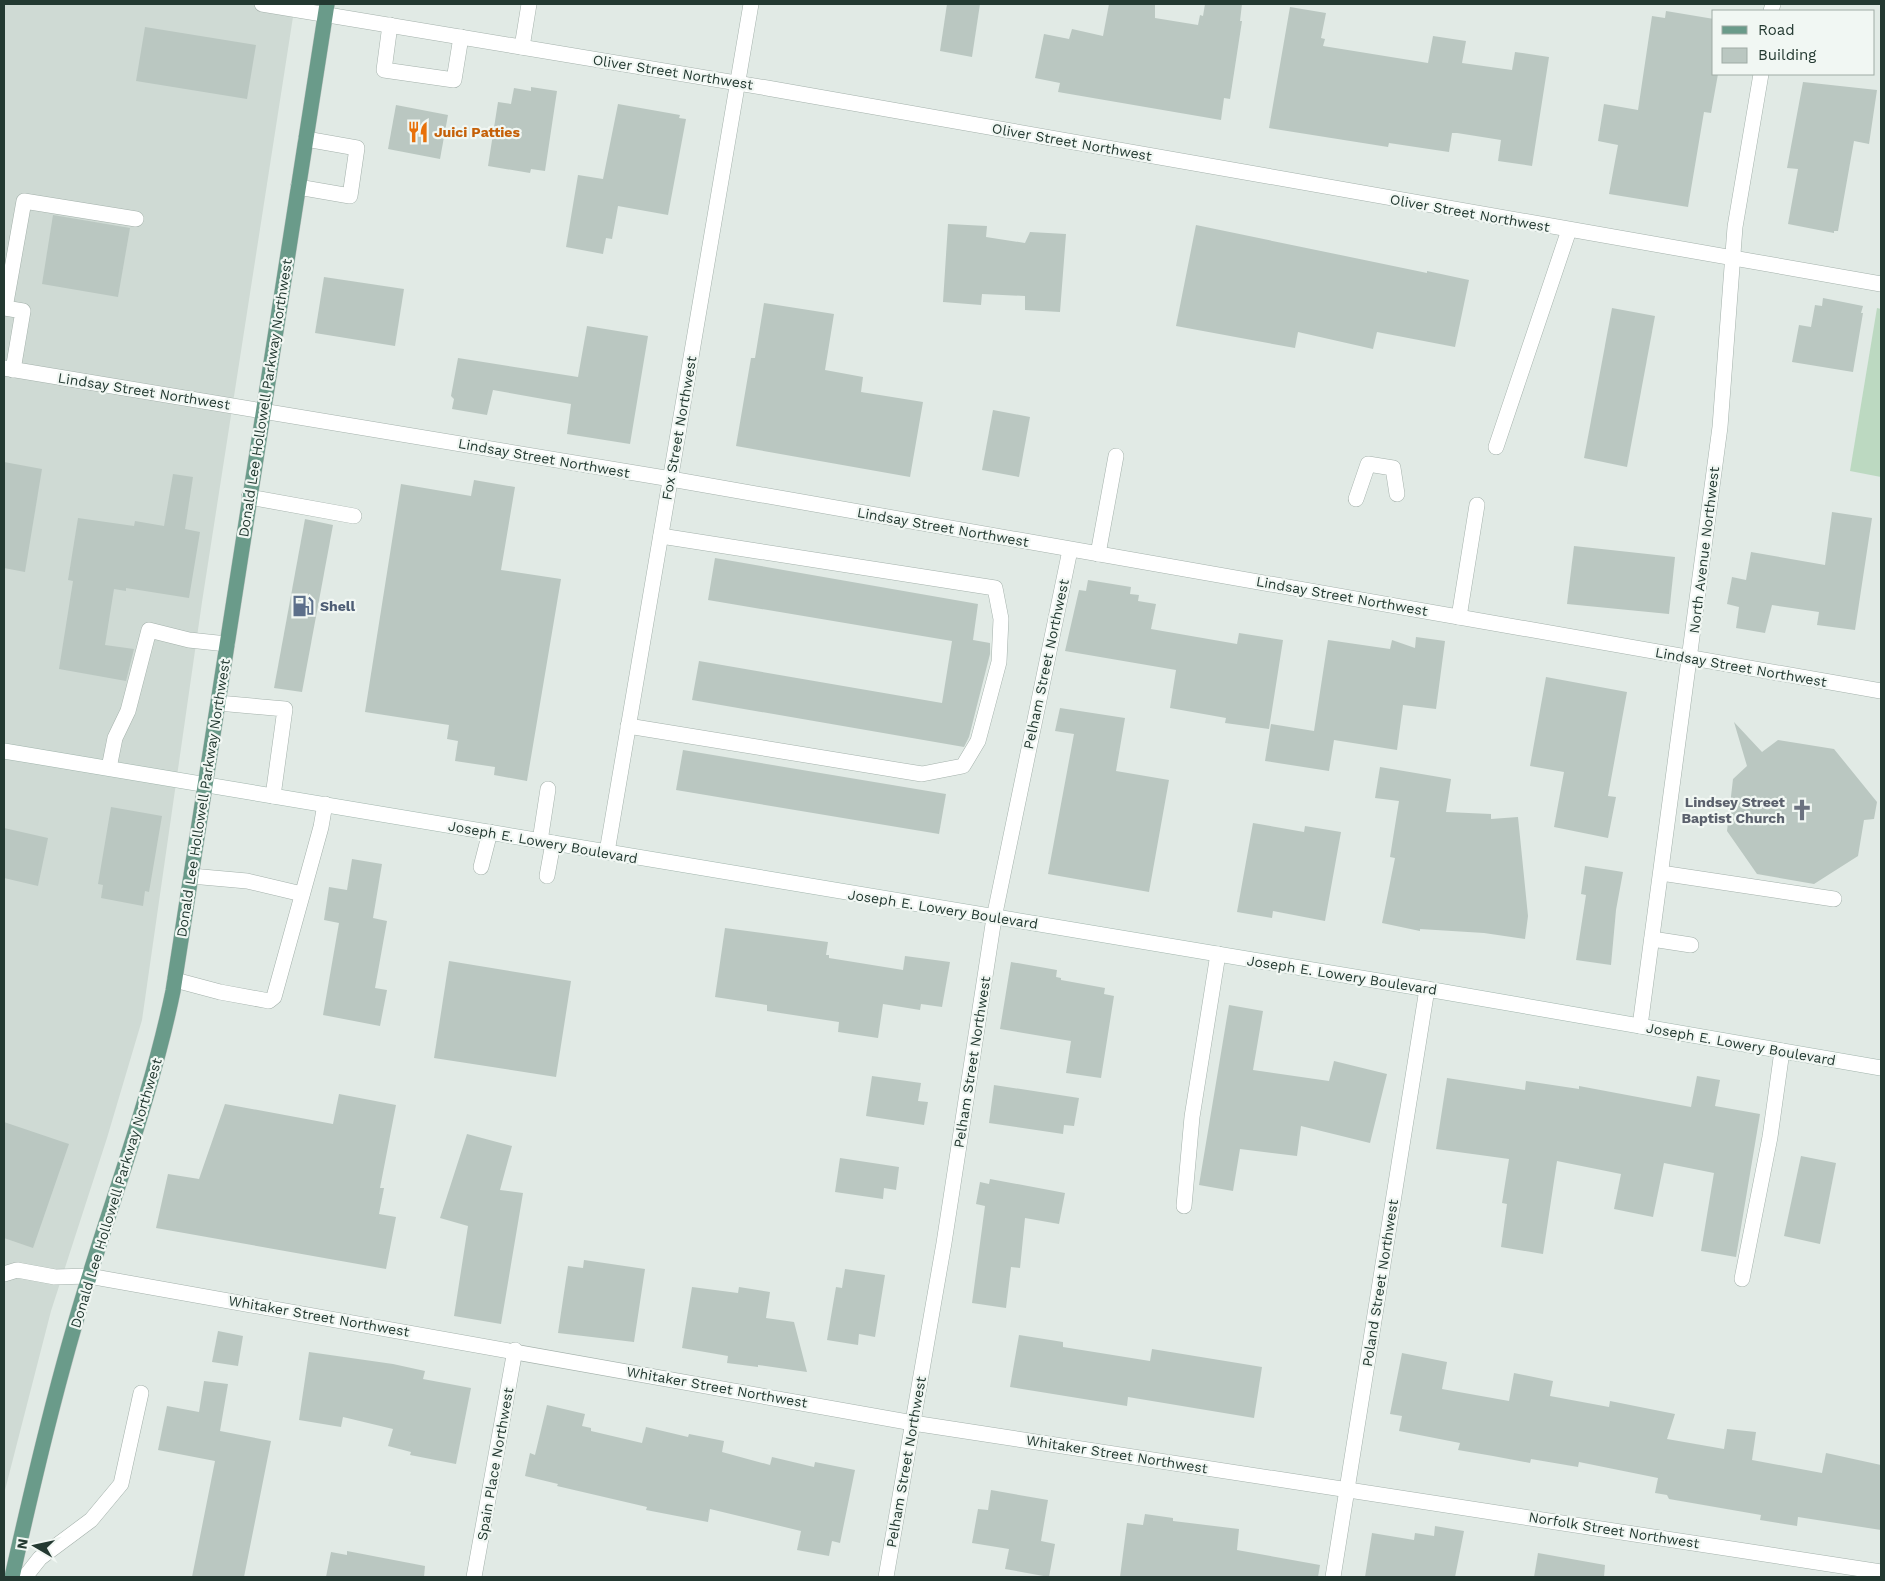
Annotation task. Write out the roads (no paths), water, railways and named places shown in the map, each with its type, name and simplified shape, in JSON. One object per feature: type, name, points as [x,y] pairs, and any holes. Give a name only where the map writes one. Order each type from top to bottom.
[{"type":"main road","name":"Donald Lee Hollowell Parkway Northwest","points":[[12,1577],[34,1480],[89,1276],[149,1092],[175,980],[249,497],[327,9]]},
{"type":"street","name":"Oliver Street Northwest","points":[[262,4],[327,9],[390,25],[738,83],[1734,260],[1881,284]]},
{"type":"street","points":[[522,47],[529,4]]},
{"type":"street","name":"Fox Street Northwest","points":[[607,852],[750,4]]},
{"type":"street","points":[[390,25],[384,70],[454,80],[461,37]]},
{"type":"street","name":"North Avenue Northwest","points":[[1640,1026],[1720,427],[1735,227],[1761,75]]},
{"type":"street","points":[[298,187],[350,196],[357,148],[306,139]]},
{"type":"street","points":[[8,369],[23,311],[5,308],[24,201],[136,219]]},
{"type":"street","points":[[1496,447],[1568,230]]},
{"type":"street","name":"Lindsay Street Northwest","points":[[8,369],[671,479],[1881,691]]},
{"type":"street","points":[[1098,554],[1116,456]]},
{"type":"street","points":[[1356,499],[1368,464],[1393,468],[1397,494]]},
{"type":"street","points":[[249,497],[354,516]]},
{"type":"street","points":[[1460,617],[1477,505]]},
{"type":"street","points":[[628,726],[922,774],[963,766],[978,741],[999,662],[1002,619],[995,588],[661,536]]},
{"type":"street","name":"Pelham Street Northwest","points":[[886,1577],[944,1243],[994,918],[1070,550]]},
{"type":"street","points":[[109,768],[116,738],[128,711],[149,630],[189,640],[227,644]]},
{"type":"street","points":[[218,703],[286,709],[273,796]]},
{"type":"street","name":"Joseph E. Lowery Boulevard","points":[[4,751],[1427,989],[1881,1068]]},
{"type":"street","points":[[547,876],[548,789]]},
{"type":"street","points":[[175,980],[220,992],[269,1001],[274,997],[324,804]]},
{"type":"street","points":[[481,868],[490,832]]},
{"type":"street","points":[[1661,873],[1834,899]]},
{"type":"street","points":[[191,876],[247,881],[302,894]]},
{"type":"street","points":[[1652,939],[1692,945]]},
{"type":"street","points":[[1184,1206],[1192,1117],[1218,954]]},
{"type":"street","name":"Poland Street Northwest","points":[[1333,1577],[1427,989]]},
{"type":"street","points":[[1742,1279],[1770,1137],[1782,1051]]},
{"type":"street","name":"Whitaker Street Northwest","points":[[4,1274],[17,1270],[55,1277],[89,1276],[515,1350],[913,1423],[1347,1489]]},
{"type":"street","name":"Spain Place Northwest","points":[[474,1577],[515,1350]]},
{"type":"street","points":[[25,1577],[40,1558],[91,1520],[121,1484],[141,1394]]},
{"type":"street","name":"Norfolk Street Northwest","points":[[1347,1489],[1881,1572]]},
{"type":"place","name":"Juici Patties","points":[[418,132]]},
{"type":"place","name":"Shell","points":[[303,606]]},
{"type":"place","name":"Lindsey Street Baptist Church","points":[[1802,810]]}]
